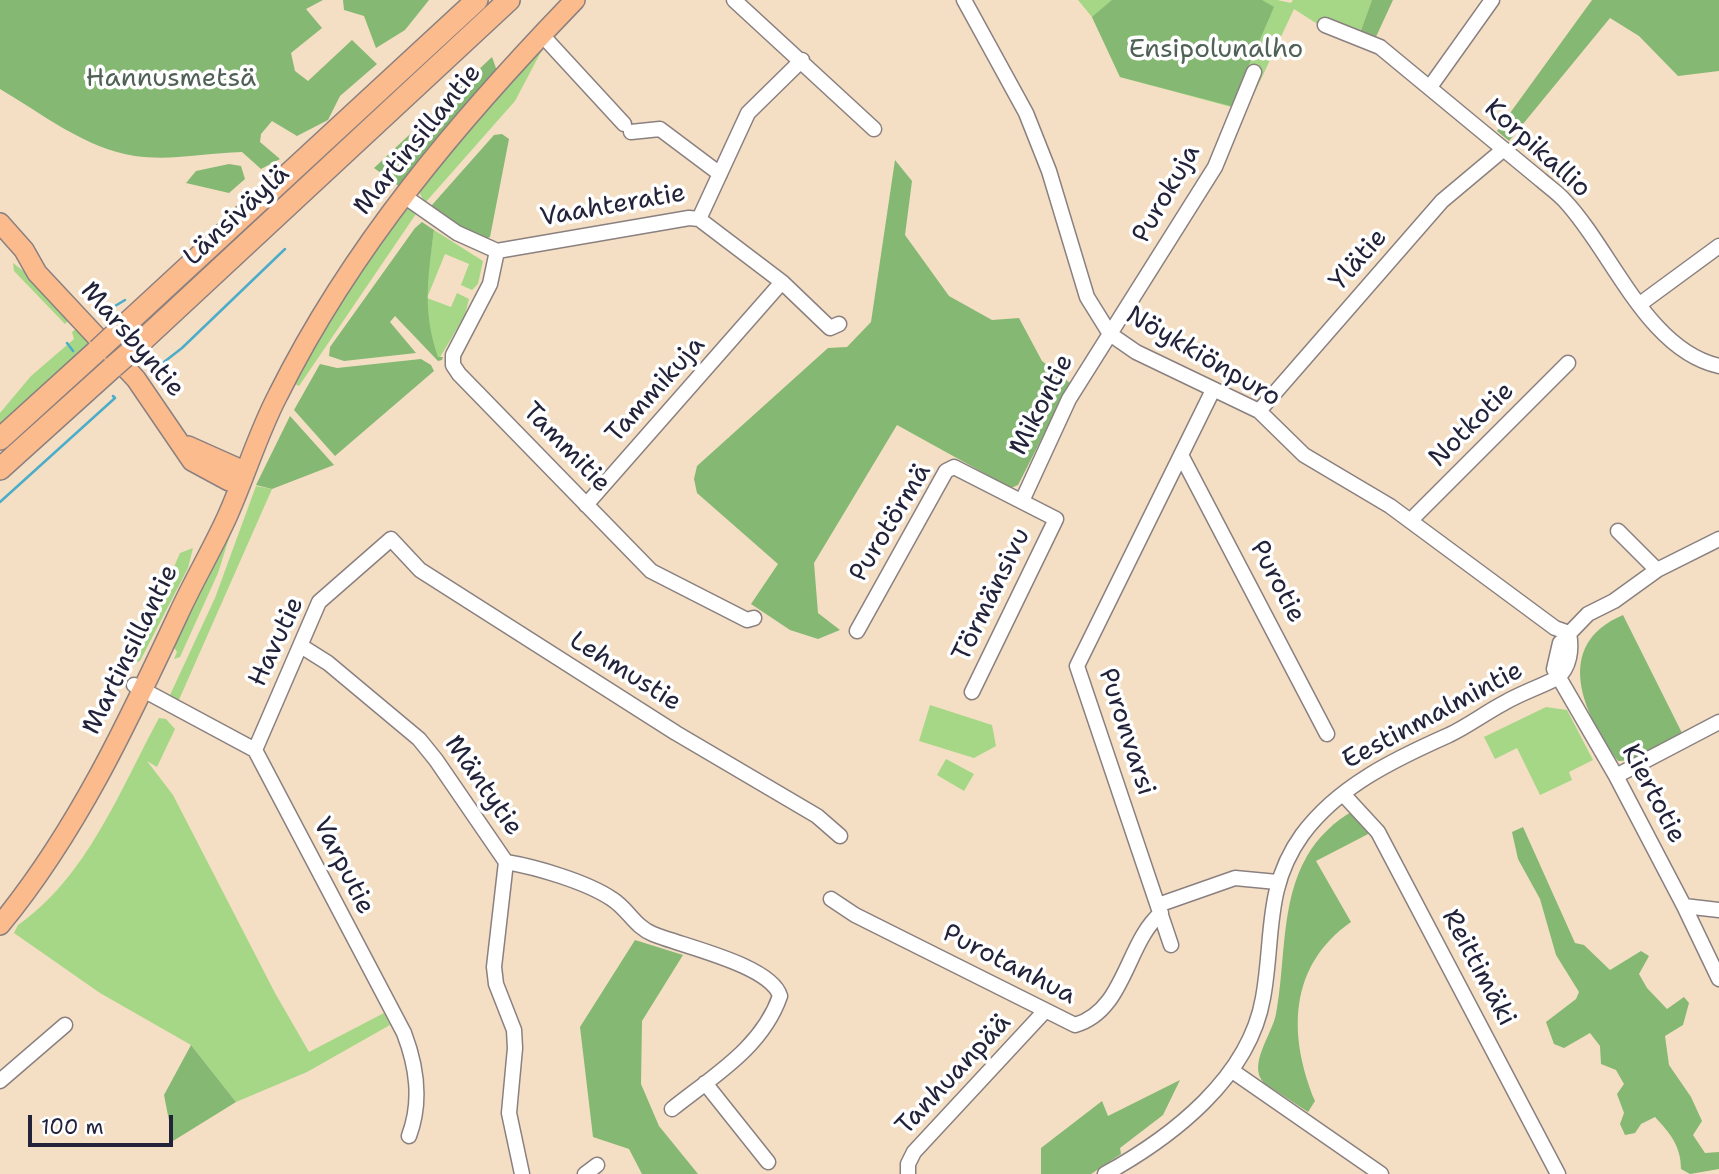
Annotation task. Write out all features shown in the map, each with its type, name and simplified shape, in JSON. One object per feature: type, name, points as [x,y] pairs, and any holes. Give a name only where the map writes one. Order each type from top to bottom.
[{"type":"highway","name":"Länsiväylä","points":[[0,439],[477,0]]},
{"type":"highway","name":"Länsiväylä","points":[[0,469],[509,0]]},
{"type":"main road","name":"Martinsillantie","points":[[4,919],[16,893],[139,687],[236,475],[259,416],[276,397],[356,260],[404,196],[489,92],[575,0]]},
{"type":"main road","name":"Marsbyntie","points":[[0,223],[24,250],[37,273]]},
{"type":"main road","name":"Marsbyntie","points":[[0,242],[15,258],[37,273],[136,379],[183,443],[236,475]]},
{"type":"street","points":[[734,0],[874,129]]},
{"type":"street","name":"Nöykkiönpuro","points":[[964,0],[1026,113],[1049,171],[1087,298],[1110,334],[1136,352],[1259,411],[1304,455],[1410,521],[1555,628],[1569,633]]},
{"type":"street","points":[[1430,87],[1492,0]]},
{"type":"street","name":"Korpikallio","points":[[1325,25],[1380,47],[1566,202],[1658,328],[1680,349],[1700,362],[1719,366]]},
{"type":"street","points":[[542,35],[627,128],[660,130],[720,174]]},
{"type":"street","name":"Vaahteratie","points":[[497,251],[689,218],[699,219],[748,113],[802,60]]},
{"type":"street","name":"Purokuja","points":[[1110,334],[1124,316],[1215,167],[1254,72]]},
{"type":"street","name":"Ylätie","points":[[1259,411],[1442,201],[1504,149]]},
{"type":"street","points":[[404,196],[457,233],[497,251]]},
{"type":"street","points":[[699,219],[782,282],[830,328],[839,324]]},
{"type":"street","points":[[1640,304],[1719,246]]},
{"type":"street","name":"Tammitie","points":[[497,251],[490,284],[457,346],[453,365],[651,570],[747,620],[754,618]]},
{"type":"street","name":"Tammikuja","points":[[586,505],[782,282]]},
{"type":"street","name":"Mikontie","points":[[1022,501],[1069,399],[1110,334]]},
{"type":"street","name":"Notkotie","points":[[1410,521],[1568,363]]},
{"type":"street","name":"Puronvarsi","points":[[1171,945],[1077,666],[1213,390]]},
{"type":"street","name":"Purotie","points":[[1181,455],[1327,734]]},
{"type":"street","name":"Purotörmä","points":[[857,631],[946,471],[954,467],[1056,519]]},
{"type":"street","name":"Törmänsivu","points":[[972,692],[1056,519]]},
{"type":"street","points":[[1618,531],[1657,570]]},
{"type":"street","name":"Havutie","points":[[255,750],[320,602],[391,539]]},
{"type":"street","name":"Lehmustie","points":[[391,539],[420,570],[676,733],[817,816],[840,836]]},
{"type":"street","name":"Eestinmalmintie","points":[[1105,1174],[1133,1158],[1197,1108],[1231,1070],[1252,1033],[1263,1000],[1277,882],[1289,854],[1304,832],[1343,794],[1399,758],[1557,678],[1554,669],[1560,643],[1588,614],[1614,601],[1657,570],[1719,539]]},
{"type":"street","name":"Mäntytie","points":[[301,646],[328,663],[419,739],[506,862],[494,967],[496,984],[514,1030],[509,1114],[522,1174]]},
{"type":"street","name":"Kiertotie","points":[[1557,678],[1576,705],[1616,776],[1719,979]]},
{"type":"street","points":[[139,687],[255,750]]},
{"type":"street","points":[[1616,776],[1719,722]]},
{"type":"street","name":"Varputie","points":[[255,750],[404,1032],[416,1072],[416,1117],[409,1136]]},
{"type":"street","name":"Reittimäki","points":[[1343,794],[1378,832],[1558,1174]]},
{"type":"street","points":[[506,862],[537,869],[612,898],[651,934],[708,952],[769,979],[777,987],[779,999],[756,1038],[736,1060],[672,1109]]},
{"type":"street","points":[[1160,909],[1235,878],[1277,882]]},
{"type":"street","name":"Purotanhua","points":[[831,899],[855,915],[1044,1012],[1075,1025],[1093,1015],[1111,998],[1160,909]]},
{"type":"street","points":[[1684,906],[1719,910]]},
{"type":"street","name":"Tanhuanpää","points":[[908,1174],[908,1164],[914,1152],[1044,1012]]},
{"type":"street","points":[[0,1081],[65,1025]]},
{"type":"street","points":[[1231,1070],[1381,1174]]},
{"type":"street","points":[[705,1083],[768,1162]]},
{"type":"street","points":[[585,1174],[597,1165]]},
{"type":"green space","name":"Hannusmetsä","points":[[0,0],[323,0],[306,9],[322,28],[291,53],[295,71],[308,81],[352,40],[377,64],[340,96],[328,120],[297,136],[272,121],[261,134],[260,142],[280,159],[261,169],[242,152],[175,157],[135,156],[99,146],[82,138],[0,89]]},
{"type":"green space","points":[[343,0],[429,0],[405,30],[376,48],[364,16],[344,10]]},
{"type":"green space","name":"Ensipolunalho","points":[[1078,0],[1277,0],[1291,3],[1293,0],[1372,0],[1360,33],[1322,27],[1294,9],[1246,111],[1120,77],[1092,17]]},
{"type":"green space","name":"Ensipolunalho","points":[[1112,0],[1262,0],[1274,7],[1231,106],[1120,77],[1092,17]]},
{"type":"green space","points":[[1372,0],[1393,0],[1375,39],[1360,33]]},
{"type":"green space","points":[[1592,0],[1719,0],[1719,71],[1678,76],[1639,36],[1610,18],[1509,141],[1497,131]]},
{"type":"green space","points":[[543,48],[515,101],[425,203],[418,190],[424,178]]},
{"type":"green space","points":[[492,57],[497,71],[400,187],[374,168]]},
{"type":"green space","points":[[502,134],[509,139],[490,237],[481,241],[432,209],[432,205],[494,135]]},
{"type":"green space","points":[[895,160],[912,181],[905,235],[949,296],[992,320],[1019,318],[1042,361],[1070,383],[1018,485],[1011,488],[897,425],[814,563],[818,613],[840,630],[818,639],[790,630],[751,604],[778,564],[697,493],[694,479],[697,466],[828,348],[847,347],[871,322]]},
{"type":"green space","points":[[229,164],[241,166],[245,179],[229,193],[186,183],[196,171]]},
{"type":"green space","points":[[404,208],[418,211],[299,386],[295,384],[340,297]]},
{"type":"green space","points":[[422,222],[434,230],[428,279],[428,309],[433,340],[438,357],[443,357],[442,360],[438,361],[395,316],[390,322],[416,353],[344,361],[329,356],[330,347]]},
{"type":"green space","points":[[434,230],[483,261],[478,284],[472,290],[461,285],[469,264],[445,254],[427,298],[451,307],[457,293],[469,299],[465,315],[439,359],[432,344],[426,312],[427,279]]},
{"type":"green space","points":[[13,263],[30,276],[70,319],[65,324],[14,271]]},
{"type":"green space","points":[[77,328],[91,343],[0,424],[0,413],[31,376],[74,339],[72,332]]},
{"type":"green space","points":[[421,359],[431,365],[434,371],[335,456],[294,410],[320,364],[337,368]]},
{"type":"green space","points":[[290,416],[334,465],[272,489],[256,485]]},
{"type":"green space","points":[[256,486],[272,489],[178,702],[170,695],[215,598]]},
{"type":"green space","points":[[238,510],[218,573],[180,657],[174,659],[177,652],[173,646]]},
{"type":"green space","points":[[193,548],[188,568],[140,661],[125,667],[121,661],[132,656],[136,645],[140,646],[180,553]]},
{"type":"green space","points":[[1623,615],[1683,735],[1632,760],[1618,761],[1594,723],[1585,702],[1581,662],[1587,644],[1601,628]]},
{"type":"green space","points":[[930,705],[992,725],[996,746],[974,758],[919,741]]},
{"type":"green space","points":[[1546,707],[1567,710],[1593,760],[1569,772],[1572,780],[1540,795],[1517,748],[1495,759],[1484,737]]},
{"type":"green space","points":[[159,718],[166,719],[175,729],[157,767],[147,761],[173,795],[275,993],[309,1052],[384,1013],[390,1025],[307,1072],[236,1102],[191,1045],[100,993],[14,933],[18,925],[64,883],[83,857]]},
{"type":"green space","points":[[946,759],[974,774],[964,791],[937,775]]},
{"type":"green space","points":[[1353,811],[1372,832],[1316,861],[1351,922],[1330,940],[1315,959],[1299,1004],[1300,1052],[1315,1101],[1308,1112],[1264,1083],[1259,1076],[1259,1059],[1276,1014],[1288,913],[1298,874],[1311,849],[1322,836]]},
{"type":"green space","points":[[1523,827],[1575,943],[1584,945],[1610,970],[1641,951],[1649,956],[1639,974],[1647,988],[1667,1009],[1684,997],[1689,1003],[1683,1025],[1665,1036],[1669,1065],[1691,1097],[1702,1121],[1693,1135],[1705,1153],[1719,1152],[1719,1169],[1690,1174],[1681,1169],[1674,1140],[1655,1117],[1641,1124],[1635,1133],[1625,1135],[1620,1124],[1624,1113],[1617,1094],[1624,1084],[1616,1070],[1601,1064],[1600,1046],[1590,1033],[1564,1048],[1554,1044],[1546,1022],[1576,999],[1579,992],[1556,955],[1540,899],[1518,859],[1512,832]]},
{"type":"green space","points":[[635,940],[683,955],[642,1021],[641,1084],[659,1126],[698,1174],[642,1174],[629,1149],[593,1137],[580,1027]]},
{"type":"green space","points":[[191,1045],[236,1102],[173,1141],[164,1095]]},
{"type":"green space","points":[[1180,1080],[1163,1115],[1120,1148],[1121,1154],[1091,1174],[1041,1174],[1041,1148],[1102,1101],[1108,1116]]},
{"type":"waterway","points":[[155,369],[182,348],[285,249]]},
{"type":"waterway","points":[[104,307],[110,309],[125,300]]},
{"type":"waterway","points":[[67,343],[73,351]]},
{"type":"waterway","points":[[0,502],[115,398],[113,396]]}]
